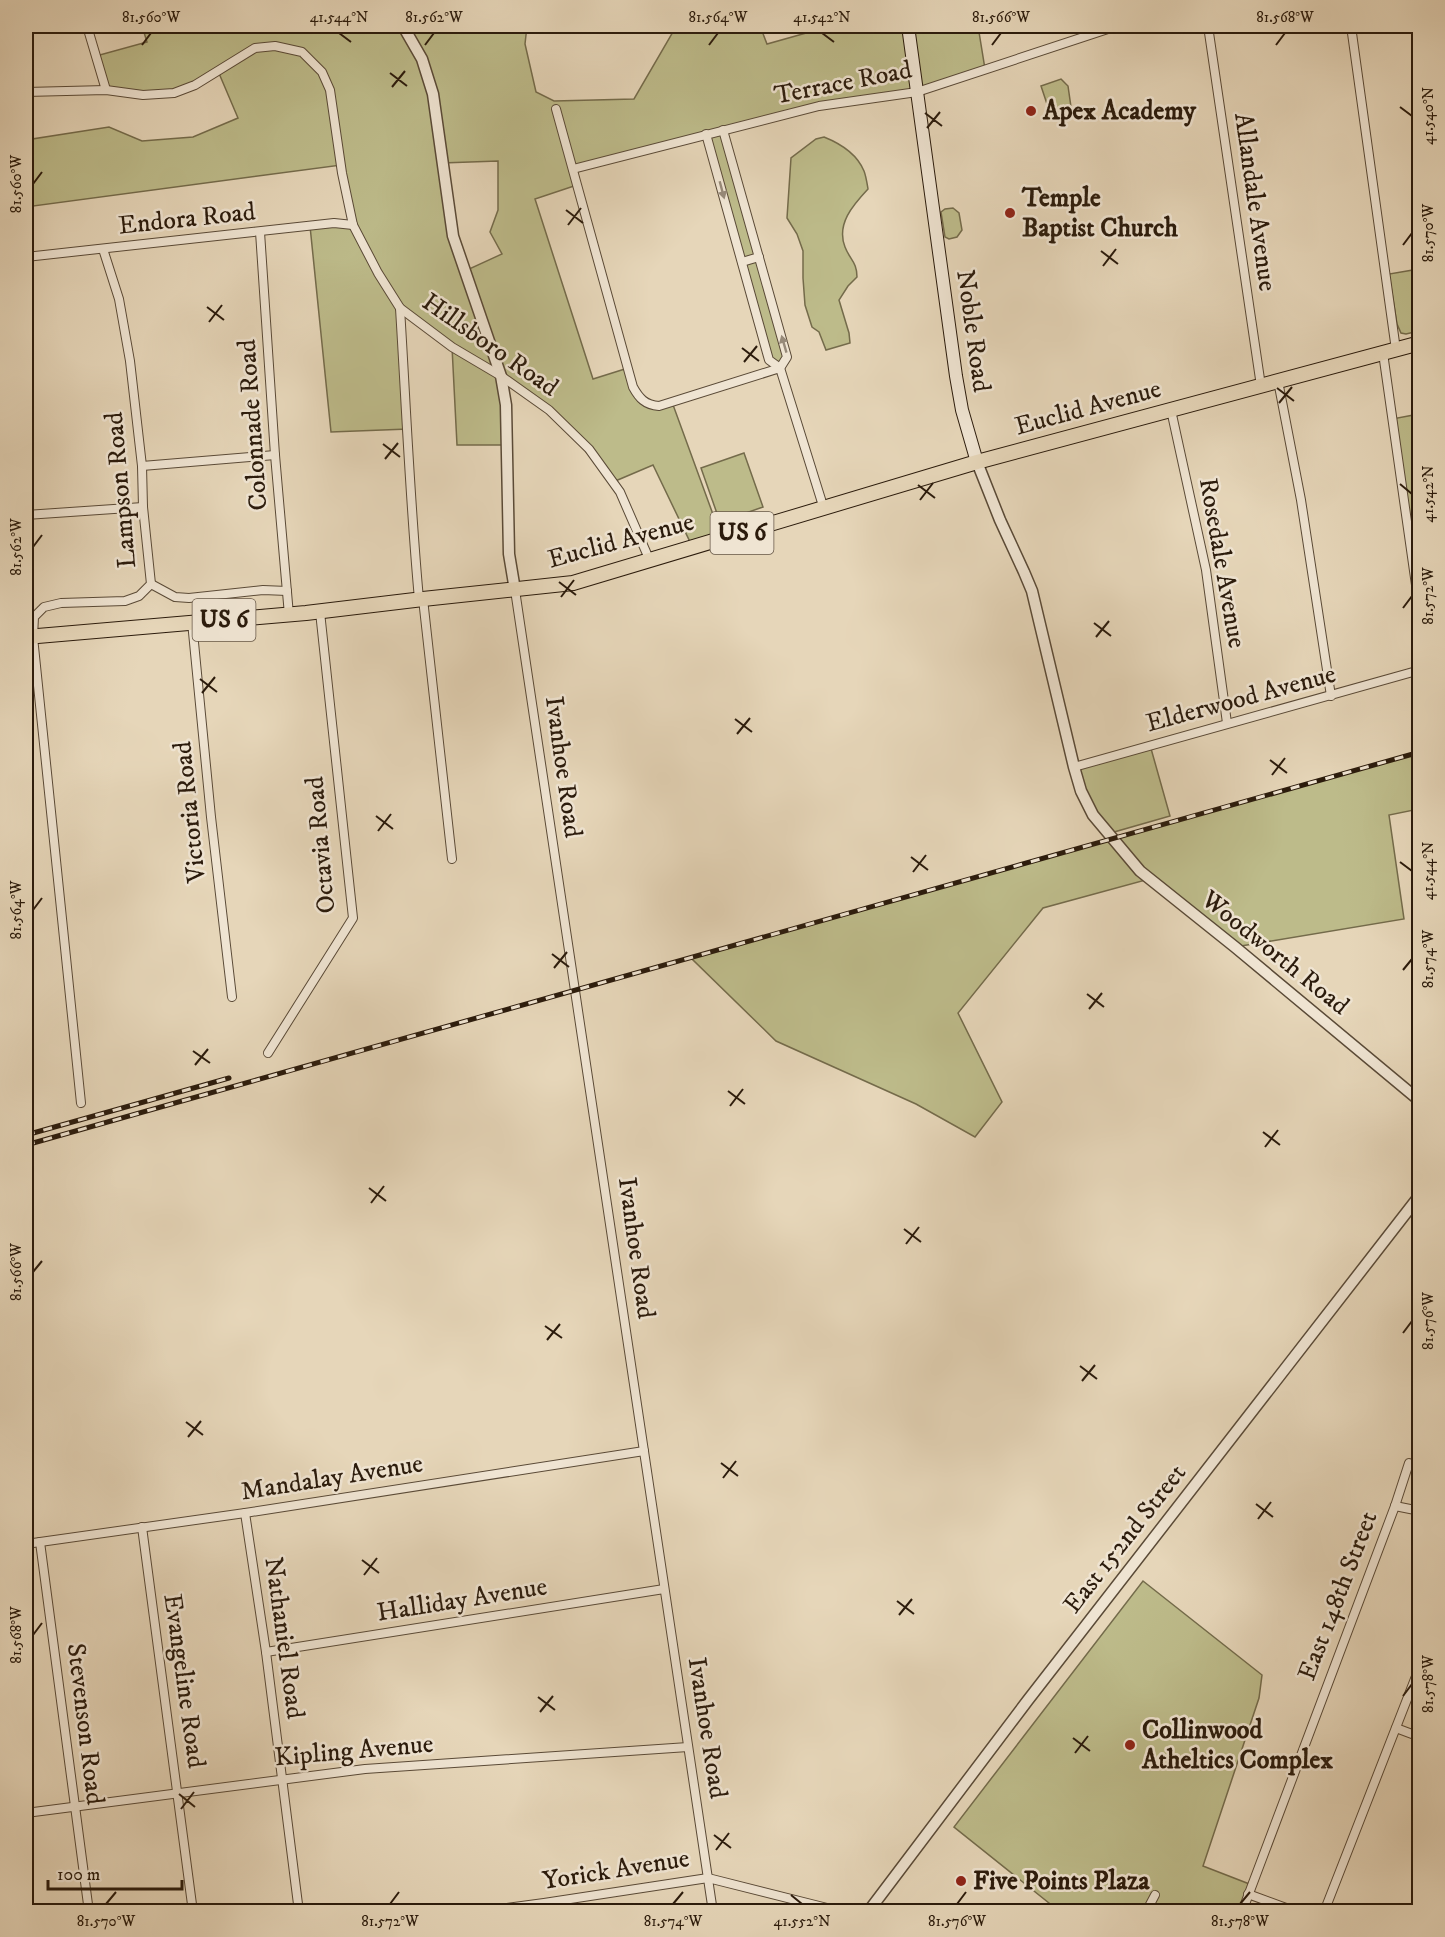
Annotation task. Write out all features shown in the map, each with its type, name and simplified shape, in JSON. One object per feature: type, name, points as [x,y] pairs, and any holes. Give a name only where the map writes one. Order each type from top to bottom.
[{"type":"main road","name":"Noble Road","points":[[908,26],[956,376],[962,410],[977,462]]},
{"type":"main road","name":"Euclid Avenue","points":[[29,637],[320,612],[573,583],[977,462],[1419,343]]},
{"type":"street","points":[[87,26],[106,90]]},
{"type":"street","points":[[403,26],[422,59],[433,94],[453,236],[501,376],[506,405],[509,554],[515,590]]},
{"type":"street","name":"Terrace Road","points":[[573,169],[819,106],[917,92],[1117,26]]},
{"type":"street","name":"Allandale Avenue","points":[[1208,26],[1261,386]]},
{"type":"street","points":[[1351,26],[1419,613]]},
{"type":"street","name":"Hillsboro Road","points":[[26,92],[106,90],[143,95],[174,93],[195,85],[255,48],[275,46],[302,52],[322,72],[330,90],[353,225],[378,273],[400,308],[452,347],[501,376],[549,410],[590,449],[620,492],[650,561]]},
{"type":"street","points":[[556,109],[633,387],[643,401],[650,405],[658,406],[780,368],[788,357],[723,130]]},
{"type":"street","points":[[706,134],[769,360],[780,368],[824,509]]},
{"type":"street","name":"Endora Road","points":[[26,257],[334,223],[353,225]]},
{"type":"street","name":"Colonnade Road","points":[[260,232],[275,454],[289,615]]},
{"type":"street","name":"Lampson Road","points":[[29,637],[34,617],[44,607],[61,603],[125,601],[139,596],[151,584],[143,507],[142,466],[128,351],[119,299],[103,249]]},
{"type":"street","points":[[741,262],[759,257]]},
{"type":"street","points":[[400,308],[411,512],[452,860]]},
{"type":"street","points":[[1278,381],[1300,500],[1331,696]]},
{"type":"street","name":"Rosedale Avenue","points":[[1171,410],[1206,570],[1227,723]]},
{"type":"street","points":[[142,466],[275,454]]},
{"type":"street","name":"Noble Road","points":[[977,462],[1032,591],[1074,767],[1086,803],[1107,834]]},
{"type":"street","points":[[26,515],[143,507]]},
{"type":"street","points":[[151,584],[175,597],[189,598],[254,591],[287,591]]},
{"type":"street","name":"Ivanhoe Road","points":[[515,590],[713,1911]]},
{"type":"street","name":"Octavia Road","points":[[268,1053],[352,918],[320,612]]},
{"type":"street","name":"Victoria Road","points":[[192,622],[232,997]]},
{"type":"street","points":[[29,637],[81,1103]]},
{"type":"street","name":"Elderwood Avenue","points":[[1074,767],[1419,670]]},
{"type":"street","name":"Woodworth Road","points":[[1107,834],[1140,871],[1419,1101]]},
{"type":"street","name":"East 152nd Street","points":[[868,1911],[1028,1700],[1419,1195]]},
{"type":"street","name":"Mandalay Avenue","points":[[26,1544],[245,1514],[644,1451]]},
{"type":"street","name":"East 148th Street","points":[[1242,1911],[1395,1506],[1409,1463]]},
{"type":"street","points":[[1395,1506],[1419,1511]]},
{"type":"street","name":"Nathaniel Road","points":[[245,1514],[266,1652],[299,1911]]},
{"type":"street","name":"Evangeline Road","points":[[142,1527],[193,1911]]},
{"type":"street","name":"Stevenson Road","points":[[40,1542],[89,1911]]},
{"type":"street","name":"Halliday Avenue","points":[[266,1652],[664,1589]]},
{"type":"street","points":[[1324,1911],[1419,1666]]},
{"type":"street","points":[[1396,1728],[1419,1737]]},
{"type":"street","name":"Kipling Avenue","points":[[26,1814],[177,1792],[365,1769],[688,1747]]},
{"type":"street","name":"Yorick Avenue","points":[[463,1911],[485,1911],[708,1878],[843,1911]]},
{"type":"street","points":[[1248,1894],[1297,1911]]},
{"type":"street","points":[[1146,1911],[1155,1895]]},
{"type":"street","points":[[1415,1911],[1419,1901]]},
{"type":"shaded area","points":[[142,26],[527,26],[525,44],[536,92],[554,101],[634,99],[674,30],[684,26],[760,26],[767,44],[831,26],[978,26],[985,69],[917,92],[819,106],[723,130],[787,357],[780,368],[769,360],[706,134],[573,169],[577,185],[535,199],[593,379],[628,368],[633,387],[650,405],[672,402],[722,539],[693,548],[653,465],[613,482],[549,410],[502,377],[507,445],[457,445],[452,347],[401,309],[408,429],[331,432],[310,226],[353,224],[341,165],[26,207],[26,140],[109,127],[142,141],[193,137],[238,118],[218,71],[174,93],[106,90],[96,56],[147,42]],"holes":[[[498,161],[498,210],[490,232],[502,254],[465,271],[442,163]]]},
{"type":"shaded area","points":[[1061,79],[1068,86],[1071,107],[1050,113],[1041,86]]},
{"type":"shaded area","points":[[824,137],[841,146],[857,159],[864,171],[868,189],[852,208],[843,230],[845,247],[857,272],[857,277],[839,300],[850,343],[826,350],[819,332],[812,327],[805,305],[803,251],[797,234],[787,218],[791,158],[816,139]]},
{"type":"shaded area","points":[[953,208],[959,213],[962,230],[957,237],[949,239],[945,237],[941,212]]},
{"type":"shaded area","points":[[1419,269],[1419,331],[1401,333],[1397,324],[1389,274]]},
{"type":"shaded area","points":[[1419,414],[1419,517],[1406,519],[1392,419]]},
{"type":"shaded area","points":[[744,453],[763,507],[720,522],[701,468]]},
{"type":"shaded area","points":[[1150,745],[1170,816],[1107,834],[1074,767]]},
{"type":"shaded area","points":[[1419,752],[1419,809],[1389,815],[1404,919],[1235,947],[1149,879],[1043,908],[958,1013],[1002,1102],[975,1137],[916,1104],[776,1041],[690,957],[1237,803]]},
{"type":"shaded area","name":"Collinwood Atheltics Complex","points":[[1143,1581],[1262,1675],[1259,1698],[1203,1866],[1252,1885],[1242,1911],[1059,1911],[954,1827]]},
{"type":"railway","points":[[26,1145],[1420,752]]},
{"type":"railway","points":[[26,1135],[229,1078]]},
{"type":"place","name":"Apex Academy","points":[[1031,111]]},
{"type":"place","name":"Temple Baptist Church","points":[[1010,213]]},
{"type":"place","name":"Collinwood Atheltics Complex","points":[[1130,1745]]},
{"type":"place","name":"Five Points Plaza","points":[[961,1881]]}]
